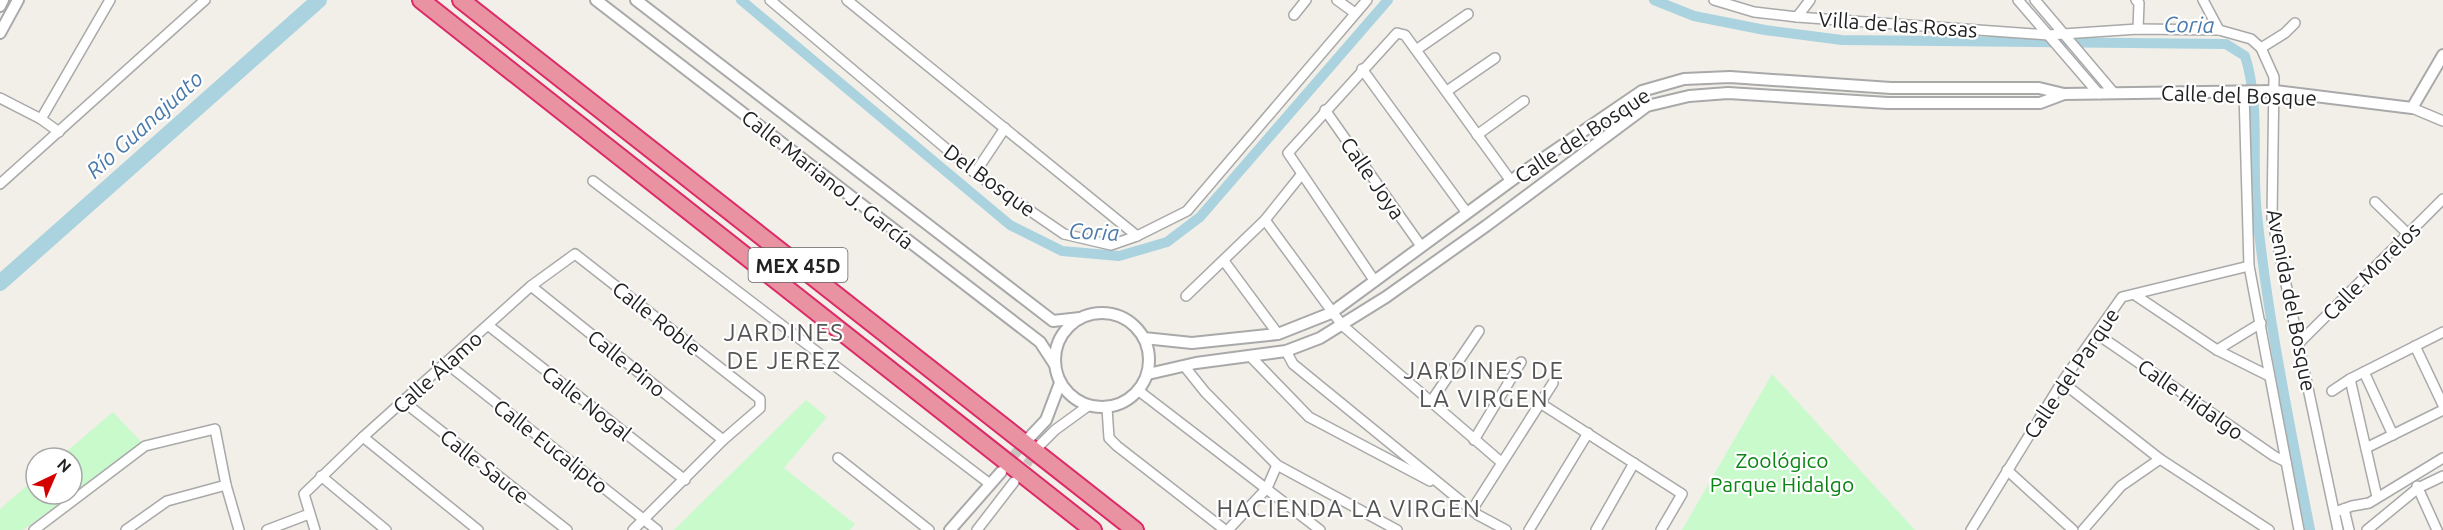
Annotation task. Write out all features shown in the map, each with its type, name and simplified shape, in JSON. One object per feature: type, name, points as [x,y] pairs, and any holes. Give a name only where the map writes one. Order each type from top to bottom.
[{"type":"highway","name":"MEX 45D","points":[[421,0],[1093,530]]},
{"type":"highway","name":"MEX 45D","points":[[461,0],[1135,530]]},
{"type":"street","points":[[0,6],[3,0]]},
{"type":"street","points":[[0,33],[18,0]]},
{"type":"street","points":[[41,119],[110,0]]},
{"type":"street","points":[[0,184],[205,0]]},
{"type":"street","name":"Calle Mariano J. García","points":[[596,0],[1040,342],[1055,365]]},
{"type":"street","name":"Calle Mariano J. García","points":[[636,0],[1053,321],[1080,318]]},
{"type":"street","name":"Del Bosque","points":[[770,0],[975,173],[1064,234],[1111,245],[1137,236],[1186,211],[1367,0]]},
{"type":"street","points":[[847,0],[1137,236]]},
{"type":"street","points":[[1294,15],[1306,0]]},
{"type":"street","points":[[1337,0],[1355,13]]},
{"type":"street","points":[[1797,17],[1810,0]]},
{"type":"street","points":[[2018,0],[2099,94]]},
{"type":"street","points":[[2035,0],[2113,92]]},
{"type":"street","points":[[2136,0],[2139,3],[2138,29]]},
{"type":"street","name":"Villa de las Rosas","points":[[1717,1],[1754,12],[1797,17],[2051,38],[2138,29],[2219,30],[2251,39]]},
{"type":"street","points":[[2205,1],[2219,30]]},
{"type":"street","points":[[1416,50],[1468,14]]},
{"type":"street","points":[[2261,48],[2295,23]]},
{"type":"street","points":[[1374,280],[1287,153],[1397,33],[1405,35],[1511,181]]},
{"type":"street","name":"Avenida del Bosque","points":[[2251,39],[2261,48],[2274,77],[2272,218],[2338,530]]},
{"type":"street","points":[[2443,55],[2412,108],[2443,122]]},
{"type":"street","points":[[1447,91],[1495,58]]},
{"type":"street","points":[[1362,69],[1467,213]]},
{"type":"street","name":"Calle del Bosque","points":[[1144,338],[1192,344],[1278,334],[1331,313],[1511,181],[1642,91],[1684,80],[1730,77],[1891,88],[2039,88],[2064,94],[2275,92],[2412,108]]},
{"type":"street","points":[[2252,92],[2249,266],[2300,530]]},
{"type":"street","name":"Calle del Bosque","points":[[1148,374],[1286,351],[1320,338],[1486,226],[1647,106],[1689,96],[1728,93],[1888,103],[2040,103],[2064,94]]},
{"type":"street","points":[[0,98],[41,119],[59,132]]},
{"type":"street","points":[[1478,135],[1524,101]]},
{"type":"street","name":"Calle Joya","points":[[1324,110],[1421,246]]},
{"type":"street","points":[[975,173],[1005,128]]},
{"type":"street","points":[[1186,296],[1265,219],[1301,175]]},
{"type":"street","points":[[593,181],[990,484]]},
{"type":"street","points":[[2375,202],[2408,234]]},
{"type":"street","name":"Calle Morelos","points":[[2299,343],[2408,234],[2441,205]]},
{"type":"street","points":[[1265,219],[1331,313],[1342,325],[1430,403],[1502,462]]},
{"type":"street","name":"Calle Álamo","points":[[309,514],[304,494],[321,476],[531,286],[575,254]]},
{"type":"street","name":"Calle Roble","points":[[575,254],[760,399],[760,408],[723,440]]},
{"type":"street","points":[[1224,261],[1278,334]]},
{"type":"street","name":"Calle del Parque","points":[[1971,530],[2062,382],[2122,297],[2249,266]]},
{"type":"street","name":"Calle Pino","points":[[531,286],[723,440]]},
{"type":"street","points":[[2134,295],[2217,350],[2269,376]]},
{"type":"street","points":[[1097,313],[1116,315],[1132,324],[1144,338],[1150,356],[1148,374],[1139,391],[1125,402],[1107,408],[1088,406],[1072,397],[1060,382],[1055,365],[1056,346],[1065,330],[1080,318],[1097,313]]},
{"type":"street","points":[[2217,350],[2261,323]]},
{"type":"street","name":"Calle Nogal","points":[[489,326],[685,480]]},
{"type":"street","points":[[1430,403],[1479,332]]},
{"type":"street","points":[[2332,391],[2350,379],[2443,332]]},
{"type":"street","name":"Calle Hidalgo","points":[[2097,334],[2286,462]]},
{"type":"street","points":[[2366,448],[2443,408],[2415,346]]},
{"type":"street","points":[[1286,351],[1293,364],[1448,490],[1488,526],[1506,530]]},
{"type":"street","points":[[1250,356],[1309,417],[1448,490]]},
{"type":"street","points":[[1474,440],[1521,362]]},
{"type":"street","name":"Calle Eucalipto","points":[[446,363],[657,530]]},
{"type":"street","points":[[1185,367],[1205,392],[1277,465],[1397,530]]},
{"type":"street","points":[[2364,372],[2393,435]]},
{"type":"street","points":[[2350,379],[2377,497]]},
{"type":"street","points":[[1029,438],[1046,420],[1060,382]]},
{"type":"street","points":[[2062,382],[2160,459],[2270,530]]},
{"type":"street","points":[[1472,510],[1553,383]]},
{"type":"street","points":[[1139,391],[1320,530]]},
{"type":"street","name":"Calle Sauce","points":[[404,402],[567,530]]},
{"type":"street","points":[[1540,403],[1682,494],[1661,530]]},
{"type":"street","points":[[1040,445],[1055,430],[1088,406]]},
{"type":"street","points":[[1107,408],[1109,438],[1226,530],[1267,488],[1277,465]]},
{"type":"street","points":[[34,530],[145,446],[215,429],[226,485],[239,530]]},
{"type":"street","points":[[1529,530],[1588,433]]},
{"type":"street","points":[[363,438],[478,530]]},
{"type":"street","points":[[633,530],[723,440]]},
{"type":"street","points":[[838,458],[929,530]]},
{"type":"street","points":[[2334,512],[2369,503],[2443,458]]},
{"type":"street","points":[[2083,530],[2121,486],[2160,459]]},
{"type":"street","points":[[1596,530],[1634,463]]},
{"type":"street","points":[[2007,470],[2073,530]]},
{"type":"street","points":[[950,530],[1001,472]]},
{"type":"street","points":[[2413,475],[2437,530]]},
{"type":"street","points":[[321,476],[386,530]]},
{"type":"street","points":[[2367,530],[2418,488],[2443,476]]},
{"type":"street","points":[[977,530],[1014,482]]},
{"type":"street","points":[[126,530],[167,501],[226,485]]},
{"type":"street","points":[[2344,508],[2349,530]]},
{"type":"street","points":[[267,530],[309,514],[315,530]]},
{"type":"green space","name":"Zoológico Parque Hidalgo","points":[[1772,374],[1915,530],[1682,530]]},
{"type":"green space","points":[[806,400],[827,417],[784,468],[855,524],[850,530],[674,530]]},
{"type":"green space","points":[[113,412],[141,442],[84,485],[84,446],[73,446]]},
{"type":"green space","points":[[24,488],[24,506],[56,506],[23,530],[0,530],[0,509]]},
{"type":"waterway","name":"Río Guanajuato","points":[[0,283],[319,0]]},
{"type":"waterway","name":"Coria","points":[[741,0],[1010,225],[1062,251],[1119,256],[1167,242],[1200,217],[1388,0]]},
{"type":"waterway","name":"Coria","points":[[1654,0],[1694,16],[1765,30],[1842,40],[2226,44],[2245,56],[2253,94],[2255,194],[2267,294],[2310,530]]},
{"type":"tunnel","points":[[1004,467],[1027,440]]},
{"type":"tunnel","points":[[1019,475],[1037,450]]},
{"type":"district","name":"JARDINES DE JEREZ","points":[[784,346]]},
{"type":"district","name":"JARDINES DE LA VIRGEN","points":[[1484,384]]},
{"type":"district","name":"HACIENDA LA VIRGEN","points":[[1349,508]]}]
